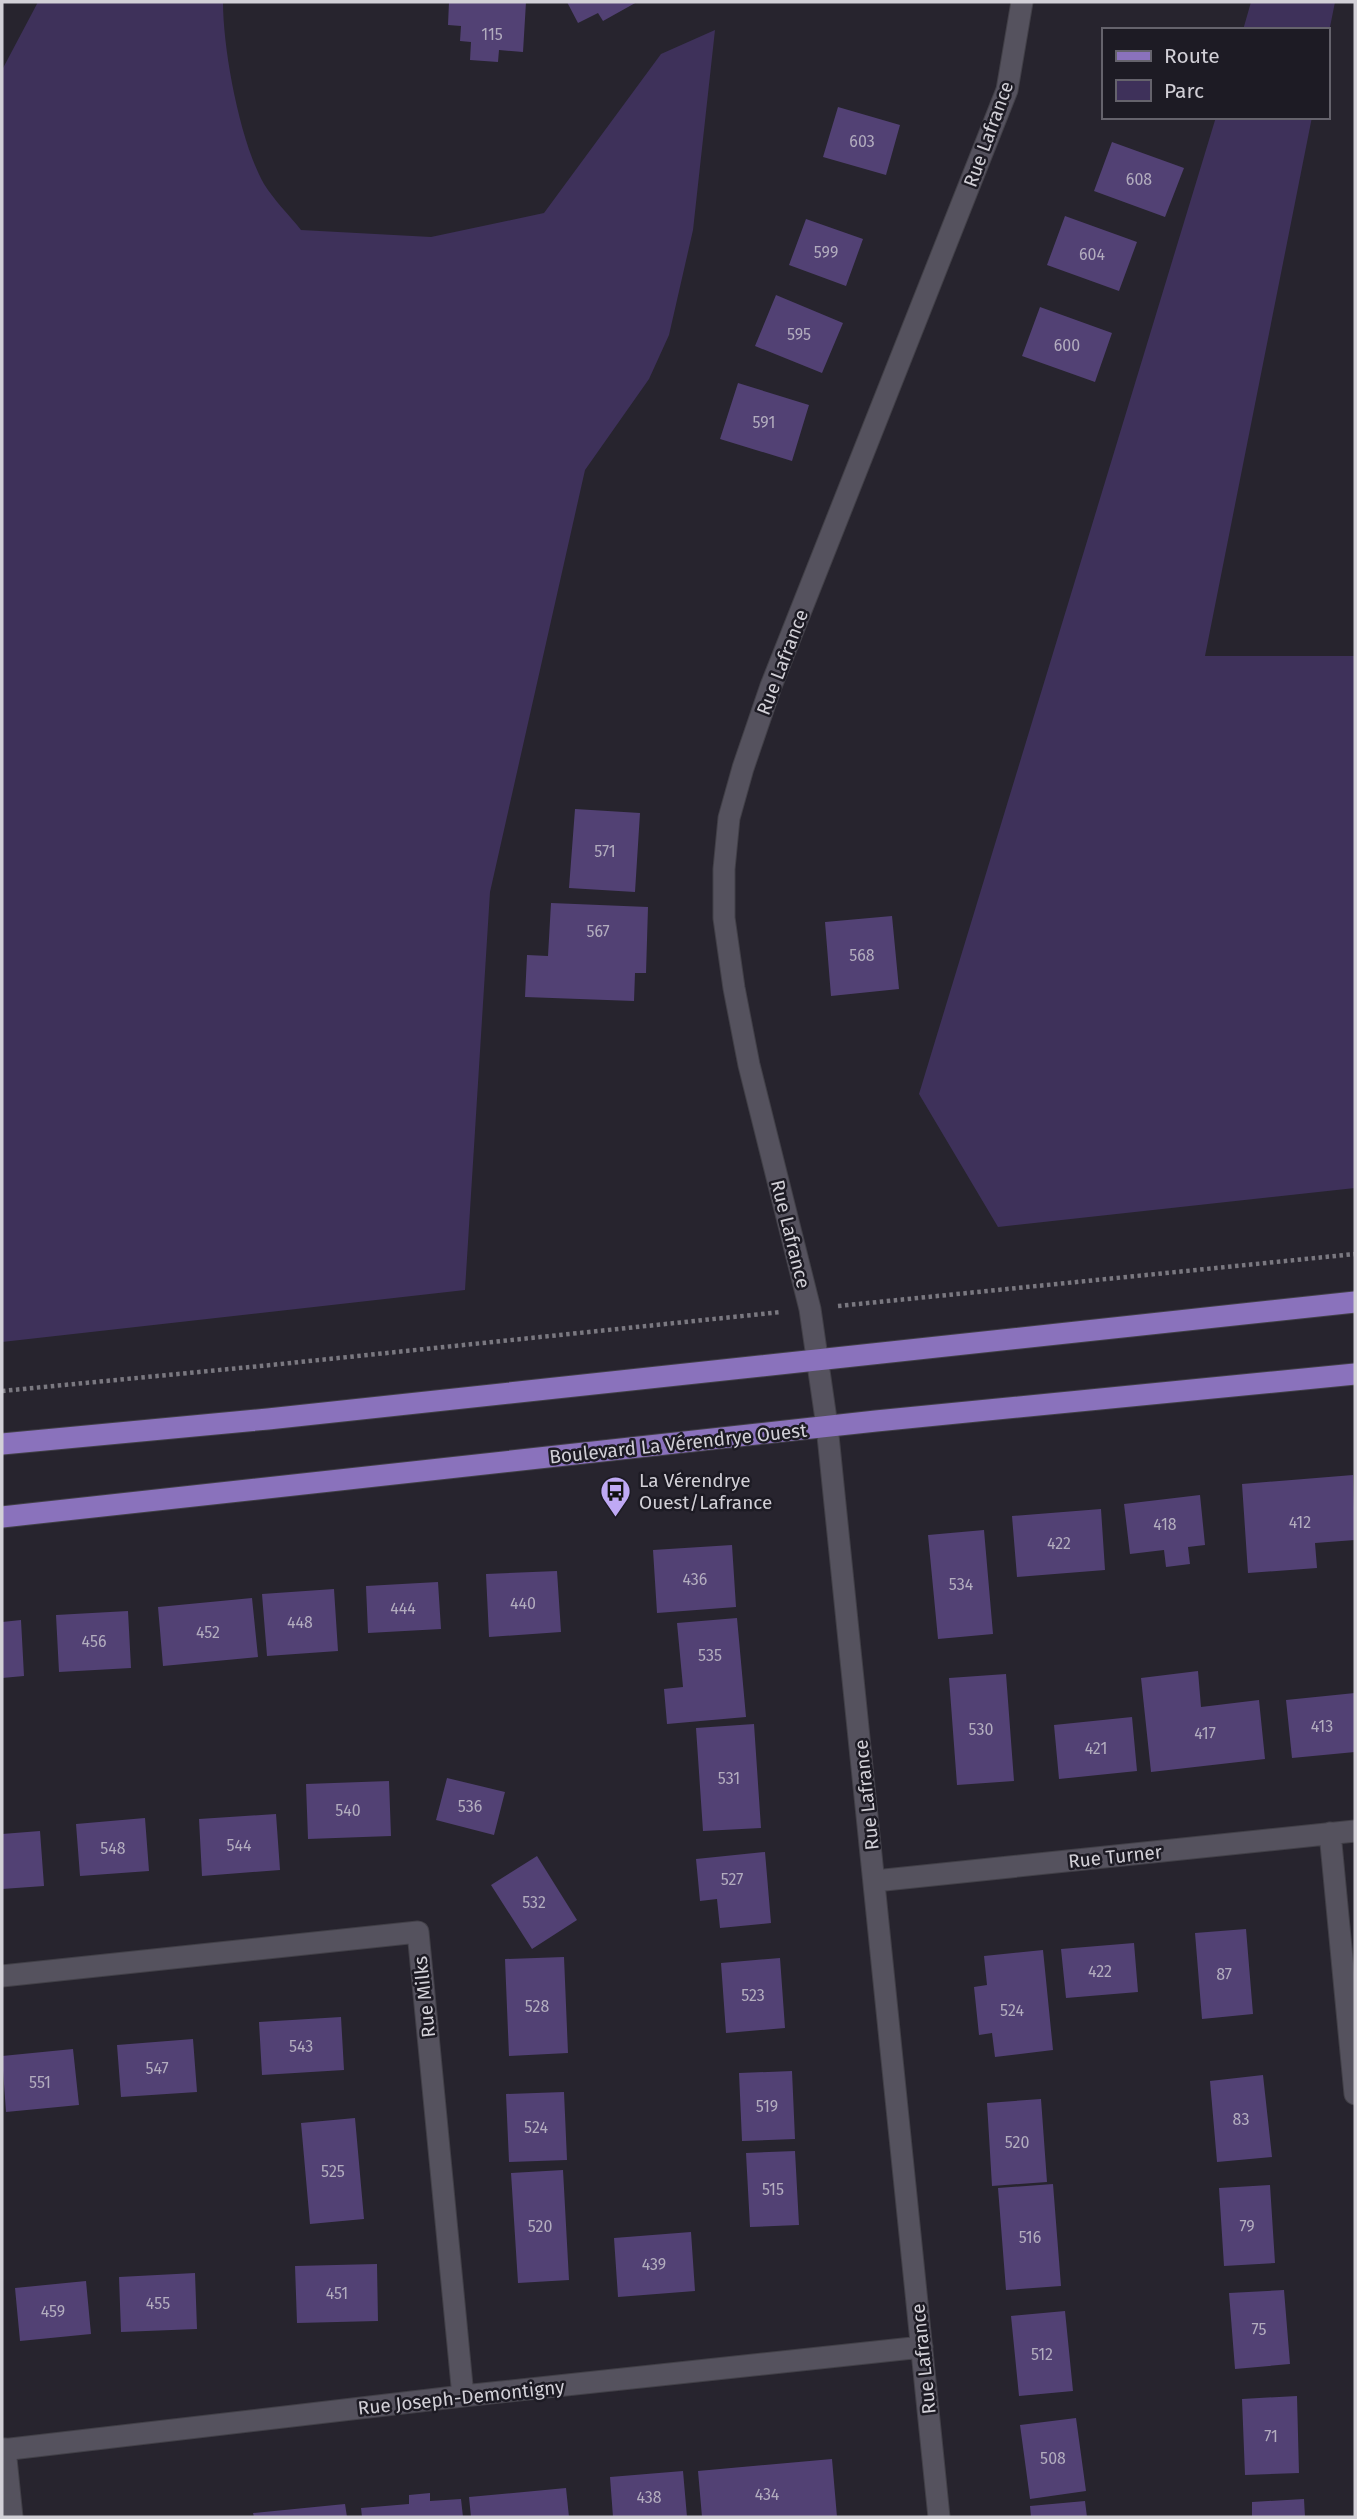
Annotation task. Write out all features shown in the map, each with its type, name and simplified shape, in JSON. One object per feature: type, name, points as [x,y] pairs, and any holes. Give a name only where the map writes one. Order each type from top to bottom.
[{"type":"main road","points":[[2,1444],[268,1419],[1355,1303]]},
{"type":"main road","name":"Boulevard La Vérendrye Ouest","points":[[2,1517],[827,1426],[1355,1374]]},
{"type":"street","name":"Rue Lafrance","points":[[939,2517],[827,1426],[810,1309],[749,1065],[734,988],[724,918],[723,869],[729,818],[771,686],[1007,90],[1022,2]]},
{"type":"street","name":"Rue Turner","points":[[875,1881],[1355,1831]]},
{"type":"street","points":[[1330,1833],[1355,2094]]},
{"type":"street","name":"Rue Milks","points":[[2,1976],[418,1932],[463,2396]]},
{"type":"street","name":"Rue Joseph-Demontigny","points":[[3,2450],[463,2396],[922,2347]]},
{"type":"street","points":[[3,2450],[12,2517]]},
{"type":"path","points":[[2,1391],[271,1366],[1355,1254]]},
{"type":"green space","points":[[38,2],[223,2],[234,95],[247,145],[264,184],[301,230],[431,237],[544,213],[661,54],[715,30],[693,230],[669,335],[649,379],[585,470],[490,892],[465,1290],[2,1342],[2,70]]},
{"type":"green space","points":[[1251,2],[1335,2],[1329,32],[1329,28],[1244,28]]},
{"type":"green space","points":[[1215,119],[1312,119],[1205,656],[1355,656],[1355,1188],[998,1227],[919,1094]]},
{"type":"building","points":[[449,2],[526,2],[523,52],[499,50],[498,62],[470,60],[471,42],[460,41],[461,26],[448,25]]},
{"type":"building","points":[[567,2],[637,2],[603,21],[598,13],[578,23]]},
{"type":"building","points":[[838,107],[900,125],[886,175],[823,157]]},
{"type":"building","points":[[1112,142],[1184,168],[1165,217],[1094,191]]},
{"type":"building","points":[[1065,216],[1137,242],[1119,291],[1047,265]]},
{"type":"building","points":[[806,219],[863,239],[846,286],[789,265]]},
{"type":"building","points":[[776,295],[843,323],[822,373],[755,346]]},
{"type":"building","points":[[1040,307],[1112,333],[1095,382],[1022,356]]},
{"type":"building","points":[[738,383],[809,405],[792,461],[720,439]]},
{"type":"building","points":[[575,809],[640,813],[635,892],[569,888]]},
{"type":"building","points":[[551,903],[648,907],[646,973],[635,973],[634,1001],[525,997],[527,955],[548,956]]},
{"type":"building","points":[[892,916],[899,989],[831,996],[825,922]]},
{"type":"building","points":[[1353,1475],[1355,1540],[1315,1543],[1317,1568],[1248,1573],[1242,1484]]},
{"type":"building","points":[[1200,1495],[1205,1545],[1188,1547],[1190,1564],[1166,1567],[1164,1550],[1130,1554],[1124,1504]]},
{"type":"building","points":[[1101,1509],[1105,1570],[1017,1577],[1012,1516]]},
{"type":"building","points":[[984,1530],[993,1634],[938,1639],[928,1535]]},
{"type":"building","points":[[732,1545],[736,1607],[657,1613],[653,1550]]},
{"type":"building","points":[[557,1571],[561,1632],[489,1637],[486,1574]]},
{"type":"building","points":[[438,1582],[441,1629],[368,1633],[366,1586]]},
{"type":"building","points":[[334,1589],[338,1651],[267,1656],[262,1594]]},
{"type":"building","points":[[252,1598],[258,1657],[163,1666],[158,1607]]},
{"type":"building","points":[[128,1611],[131,1668],[59,1672],[56,1615]]},
{"type":"building","points":[[737,1618],[746,1717],[667,1724],[664,1689],[683,1687],[677,1623]]},
{"type":"building","points":[[21,1620],[24,1676],[2,1678],[2,1622]]},
{"type":"building","points":[[1198,1671],[1201,1707],[1259,1700],[1265,1759],[1151,1772],[1141,1678]]},
{"type":"building","points":[[1006,1674],[1014,1781],[957,1785],[949,1678]]},
{"type":"building","points":[[1355,1693],[1355,1752],[1292,1758],[1286,1700]]},
{"type":"building","points":[[1132,1717],[1137,1771],[1059,1779],[1054,1725]]},
{"type":"building","points":[[754,1724],[761,1828],[703,1831],[696,1728]]},
{"type":"building","points":[[447,1778],[505,1792],[494,1835],[436,1820]]},
{"type":"building","points":[[389,1781],[391,1836],[308,1839],[306,1784]]},
{"type":"building","points":[[276,1814],[280,1870],[202,1876],[199,1819]]},
{"type":"building","points":[[145,1818],[149,1871],[80,1876],[76,1824]]},
{"type":"building","points":[[40,1831],[44,1886],[2,1889],[2,1834]]},
{"type":"building","points":[[765,1852],[771,1923],[720,1928],[717,1899],[700,1901],[696,1859]]},
{"type":"building","points":[[537,1856],[577,1920],[532,1949],[491,1885]]},
{"type":"building","points":[[1246,1929],[1253,2014],[1202,2019],[1195,1933]]},
{"type":"building","points":[[1134,1943],[1138,1992],[1066,1998],[1061,1949]]},
{"type":"building","points":[[1043,1950],[1053,2050],[995,2057],[992,2033],[979,2035],[974,1987],[987,1985],[984,1956]]},
{"type":"building","points":[[564,1957],[568,2053],[509,2056],[505,1959]]},
{"type":"building","points":[[780,1958],[785,2028],[726,2033],[721,1963]]},
{"type":"building","points":[[341,2017],[344,2070],[262,2075],[259,2022]]},
{"type":"building","points":[[193,2039],[197,2092],[121,2097],[117,2045]]},
{"type":"building","points":[[73,2049],[79,2105],[6,2112],[2,2056]]},
{"type":"building","points":[[792,2071],[795,2139],[742,2141],[739,2073]]},
{"type":"building","points":[[1263,2075],[1272,2157],[1217,2162],[1210,2081]]},
{"type":"building","points":[[564,2092],[567,2160],[509,2162],[506,2094]]},
{"type":"building","points":[[1041,2099],[1047,2182],[992,2186],[987,2103]]},
{"type":"building","points":[[355,2118],[364,2219],[310,2224],[301,2123]]},
{"type":"building","points":[[795,2151],[799,2225],[750,2227],[746,2153]]},
{"type":"building","points":[[563,2170],[569,2280],[518,2283],[511,2173]]},
{"type":"building","points":[[1053,2184],[1061,2286],[1006,2290],[998,2188]]},
{"type":"building","points":[[1270,2185],[1275,2263],[1224,2266],[1219,2188]]},
{"type":"building","points":[[691,2232],[695,2291],[618,2297],[614,2238]]},
{"type":"building","points":[[377,2264],[378,2321],[297,2323],[295,2266]]},
{"type":"building","points":[[195,2273],[197,2329],[121,2332],[119,2277]]},
{"type":"building","points":[[86,2281],[91,2334],[20,2341],[15,2288]]},
{"type":"building","points":[[1284,2290],[1290,2364],[1235,2369],[1229,2293]]},
{"type":"building","points":[[1065,2311],[1073,2391],[1019,2396],[1011,2316]]},
{"type":"building","points":[[1297,2396],[1299,2473],[1245,2475],[1242,2399]]},
{"type":"building","points":[[1076,2418],[1086,2491],[1030,2499],[1020,2425]]},
{"type":"building","points":[[832,2459],[837,2517],[702,2517],[698,2471]]},
{"type":"building","points":[[683,2471],[687,2517],[613,2517],[610,2477]]},
{"type":"building","points":[[566,2488],[569,2517],[471,2517],[469,2497]]},
{"type":"building","points":[[430,2493],[430,2501],[461,2499],[463,2517],[362,2517],[361,2508],[409,2504],[409,2495]]},
{"type":"building","points":[[1304,2499],[1305,2517],[1252,2517],[1252,2502]]},
{"type":"building","points":[[1085,2501],[1087,2517],[1031,2517],[1030,2506]]},
{"type":"building","points":[[345,2504],[347,2517],[254,2517],[253,2513]]},
{"type":"place","name":"La Vérendrye Ouest/Lafrance","points":[[616,1518]]}]
